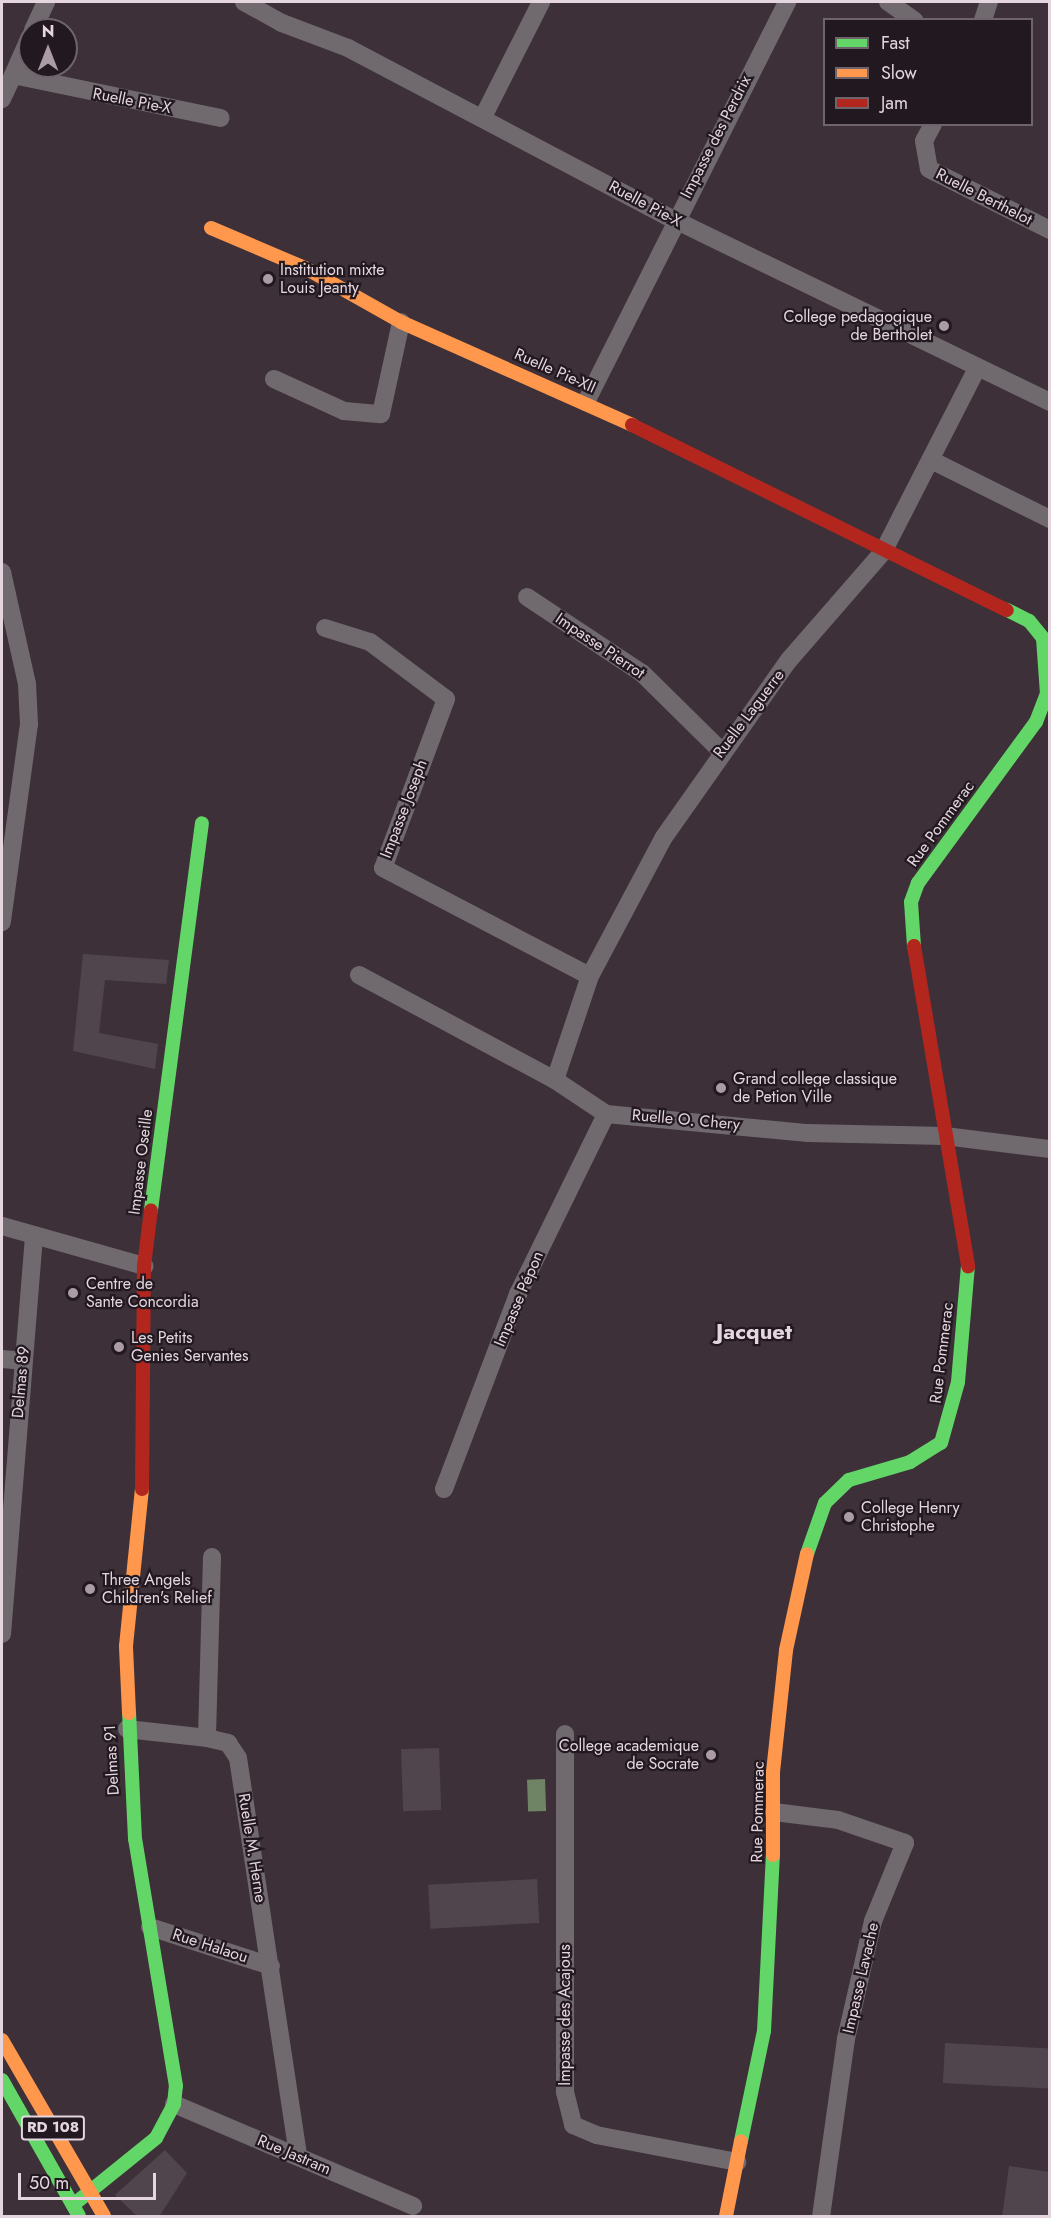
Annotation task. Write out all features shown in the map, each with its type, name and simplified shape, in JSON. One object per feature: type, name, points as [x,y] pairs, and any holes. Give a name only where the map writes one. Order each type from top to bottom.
[{"type":"street","points":[[39,18],[46,2]]},
{"type":"street","name":"Ruelle Pie-X","points":[[244,2],[483,117],[674,219],[976,368],[1050,402]]},
{"type":"street","points":[[483,117],[541,2]]},
{"type":"street","name":"Impasse des Perdrix","points":[[586,402],[674,219],[787,2]]},
{"type":"street","points":[[888,2],[911,18]]},
{"type":"street","points":[[984,18],[989,2]]},
{"type":"street","points":[[2,99],[18,66]]},
{"type":"street","name":"Ruelle Pie-X","points":[[14,75],[221,118]]},
{"type":"street","name":"Ruelle Berthelot","points":[[932,126],[924,141],[929,169],[1050,230]]},
{"type":"street","name":"Ruelle Pie-XII","points":[[211,228],[308,269],[401,322],[586,402],[883,552]]},
{"type":"street","points":[[274,379],[344,411],[381,414],[401,322]]},
{"type":"street","name":"Ruelle Laguerre","points":[[555,1080],[590,976],[664,837],[720,750],[883,552],[933,461],[976,368]]},
{"type":"street","points":[[933,461],[1050,519]]},
{"type":"street","name":"Rue Pommerac","points":[[726,2217],[764,2031],[773,1928],[774,1812],[786,1650],[812,1529],[825,1503],[849,1480],[926,1456],[941,1443],[949,1426],[958,1382],[968,1264],[915,959],[911,902],[918,883],[1036,722],[1047,694],[1048,655],[1043,638],[1029,621],[883,552]]},
{"type":"street","points":[[2,572],[27,684],[29,724],[2,922]]},
{"type":"street","name":"Impasse Pierrot","points":[[528,597],[642,673],[720,750]]},
{"type":"street","name":"Impasse Joseph","points":[[325,628],[370,642],[446,699],[383,868],[590,976]]},
{"type":"street","name":"Impasse Oseille","points":[[144,1266],[202,824]]},
{"type":"street","name":"Ruelle O. Chery","points":[[359,975],[555,1080],[606,1114],[808,1133],[945,1136],[1050,1149]]},
{"type":"street","name":"Impasse Pépon","points":[[444,1489],[518,1294],[606,1114]]},
{"type":"street","points":[[2,1226],[34,1237],[144,1266]]},
{"type":"street","name":"Delmas 89","points":[[2,1634],[34,1237]]},
{"type":"street","name":"Delmas 91","points":[[76,2211],[91,2193],[156,2138],[174,2104],[175,2051],[150,1926],[134,1828],[126,1729],[126,1646],[146,1377],[144,1266]]},
{"type":"street","points":[[2,1359],[23,1361]]},
{"type":"street","points":[[207,1738],[212,1557]]},
{"type":"street","name":"Ruelle M. Herne","points":[[126,1729],[207,1738],[228,1743],[238,1758],[298,2157]]},
{"type":"street","name":"Impasse des Acajous","points":[[565,1734],[565,2092],[573,2125],[596,2135],[737,2162]]},
{"type":"street","name":"Impasse Lavache","points":[[774,1812],[838,1820],[905,1843],[866,1953],[846,2039],[821,2217]]},
{"type":"street","name":"Rue Halaou","points":[[150,1926],[271,1966]]},
{"type":"street","name":"RD 108","points":[[2,2040],[104,2217]]},
{"type":"street","name":"RD 108","points":[[2,2080],[76,2211]]},
{"type":"street","name":"Rue Jastram","points":[[174,2104],[413,2206]]},
{"type":"shaded area","points":[[545,1779],[546,1811],[528,1812],[527,1780]]},
{"type":"building","points":[[83,954],[169,960],[166,984],[105,980],[99,1033],[158,1044],[155,1069],[73,1051]]},
{"type":"building","points":[[439,1748],[441,1810],[403,1811],[401,1749]]},
{"type":"building","points":[[537,1879],[539,1923],[430,1929],[428,1885]]},
{"type":"building","points":[[945,2043],[1050,2048],[1048,2088],[943,2083]]},
{"type":"building","points":[[165,2150],[187,2173],[159,2217],[138,2217],[115,2195]]},
{"type":"building","points":[[1009,2166],[1050,2172],[1050,2217],[1002,2217]]},
{"type":"traffic: fast","points":[[914,946],[911,902],[918,883],[1036,722],[1047,694],[1043,638],[1029,621],[1007,610]]},
{"type":"traffic: fast","points":[[151,1210],[202,823]]},
{"type":"traffic: fast","points":[[807,1554],[825,1503],[849,1480],[910,1462],[941,1443],[958,1382],[968,1266]]},
{"type":"traffic: fast","points":[[73,2205],[156,2138],[174,2104],[176,2086],[135,1839],[129,1713]]},
{"type":"traffic: fast","points":[[741,2141],[764,2031],[773,1855]]},
{"type":"traffic: fast","points":[[2,2080],[79,2216]]},
{"type":"traffic: slow","points":[[211,228],[307,269],[401,322],[632,425]]},
{"type":"traffic: slow","points":[[129,1713],[126,1646],[142,1489]]},
{"type":"traffic: slow","points":[[773,1855],[773,1772],[786,1650],[807,1554]]},
{"type":"traffic: slow","points":[[2,2040],[104,2216]]},
{"type":"traffic: slow","points":[[726,2216],[741,2141]]},
{"type":"traffic: jam","points":[[632,425],[1007,610]]},
{"type":"traffic: jam","points":[[914,946],[968,1266]]},
{"type":"traffic: jam","points":[[142,1489],[144,1266],[151,1210]]},
{"type":"place","name":"Institution mixte Louis Jeanty","points":[[268,279]]},
{"type":"place","name":"College pedagogique de Bertholet","points":[[944,326]]},
{"type":"place","name":"Grand college classique de Petion Ville","points":[[721,1088]]},
{"type":"place","name":"Centre de Sante Concordia","points":[[73,1293]]},
{"type":"place","name":"Les Petits Genies Servantes","points":[[119,1347]]},
{"type":"place","name":"College Henry Christophe","points":[[849,1517]]},
{"type":"place","name":"Three Angels Children's Relief","points":[[90,1589]]},
{"type":"place","name":"College academique de Socrate","points":[[711,1755]]},
{"type":"district","name":"Jacquet","points":[[754,1332]]}]
